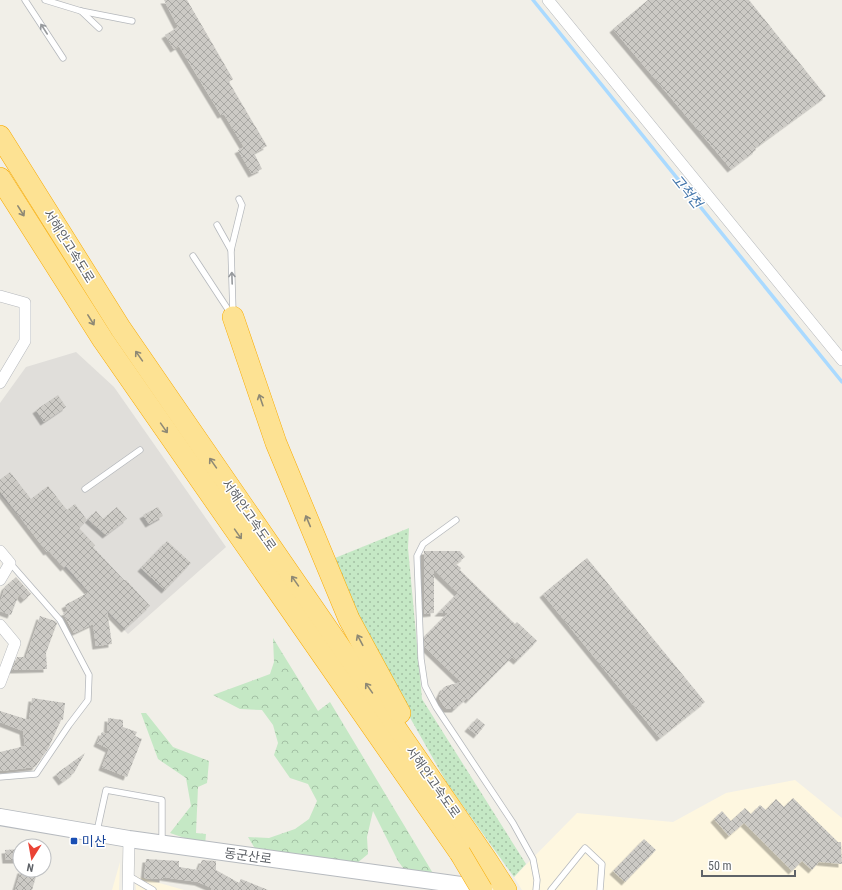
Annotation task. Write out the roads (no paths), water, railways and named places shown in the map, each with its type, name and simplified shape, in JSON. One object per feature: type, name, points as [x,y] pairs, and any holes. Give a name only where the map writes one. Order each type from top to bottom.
[{"type":"highway","name":"서해안고속도로","points":[[0,136],[121,329],[506,890]]},
{"type":"highway","name":"서해안고속도로","points":[[0,178],[103,340],[460,853],[482,890]]},
{"type":"highway","points":[[234,317],[276,443],[349,619],[452,810]]},
{"type":"street","points":[[548,0],[842,360]]},
{"type":"street","points":[[0,296],[25,302],[25,341],[0,383]]},
{"type":"street","points":[[0,551],[10,564],[0,580]]},
{"type":"street","points":[[0,625],[15,643],[0,683]]},
{"type":"street","name":"동군산로","points":[[0,817],[162,844],[497,890]]},
{"type":"street","points":[[128,890],[129,839]]},
{"type":"lane","points":[[25,0],[63,58]]},
{"type":"lane","points":[[45,0],[81,11],[132,21]]},
{"type":"lane","points":[[81,11],[100,28]]},
{"type":"lane","points":[[234,317],[231,250],[242,205],[239,199]]},
{"type":"lane","points":[[217,225],[231,250]]},
{"type":"lane","points":[[193,256],[234,317]]},
{"type":"lane","points":[[84,490],[140,450]]},
{"type":"lane","points":[[456,520],[423,544],[417,556],[421,659],[425,686],[436,707],[513,823],[533,859],[537,880],[536,890]]},
{"type":"lane","points":[[0,777],[36,774],[68,725],[88,700],[89,674],[60,620],[10,564]]},
{"type":"lane","points":[[96,834],[106,790],[162,800],[162,844]]},
{"type":"lane","points":[[551,890],[585,848],[602,864],[600,890]]},
{"type":"lane","points":[[129,876],[153,890]]},
{"type":"waterway","name":"고척천","points":[[533,0],[842,382]]},
{"type":"place","name":"미산","points":[[74,841]]}]
